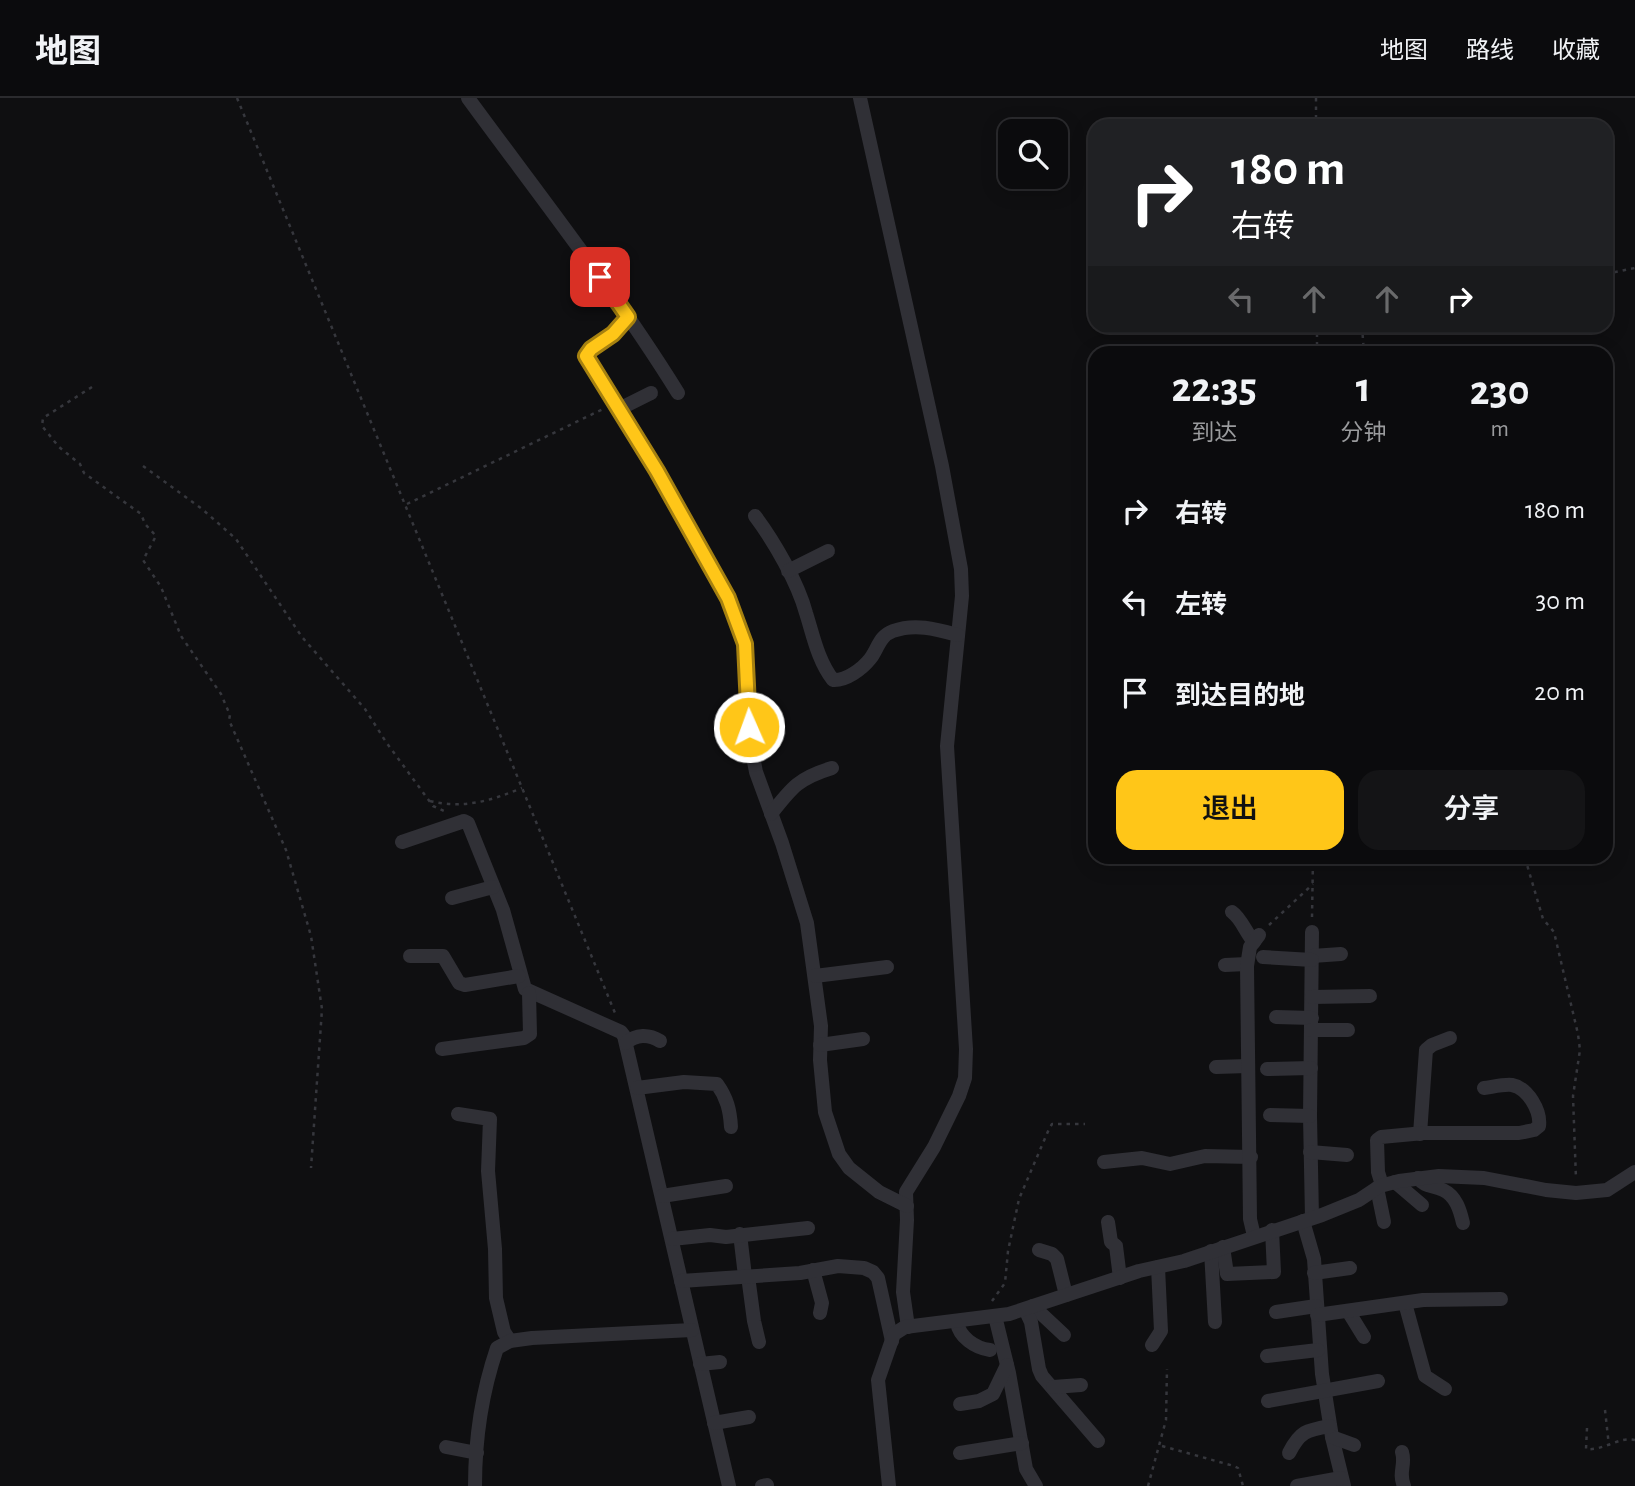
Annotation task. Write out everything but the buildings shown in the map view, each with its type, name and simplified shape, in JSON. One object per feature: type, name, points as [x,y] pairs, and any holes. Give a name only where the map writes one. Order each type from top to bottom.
[{"type":"street","points":[[468,98],[628,317],[678,393]]},
{"type":"street","points":[[860,98],[942,466],[961,569],[962,596],[947,746],[966,1049],[965,1078],[934,1147],[906,1192],[903,1292],[908,1326]]},
{"type":"street","points":[[628,317],[613,334],[591,349],[586,356],[705,555],[739,624],[745,644],[750,741],[756,772],[807,923],[815,976],[825,1112],[839,1154],[858,1176],[879,1192],[906,1206]]},
{"type":"street","points":[[617,406],[651,393]]},
{"type":"street","points":[[755,516],[772,538],[788,571],[806,611],[818,653],[833,680],[846,677],[862,667],[872,657],[885,635],[894,631],[929,626],[958,635]]},
{"type":"street","points":[[788,571],[828,551]]},
{"type":"street","points":[[771,814],[800,781],[809,775],[832,768]]},
{"type":"street","points":[[402,842],[464,821],[468,823],[508,925],[519,976],[525,989],[624,1038],[643,1035],[653,1036],[660,1041]]},
{"type":"street","points":[[452,898],[493,887]]},
{"type":"street","points":[[1232,912],[1238,917],[1243,929],[1256,939],[1250,947],[1247,964],[1250,1219],[1254,1236]]},
{"type":"street","points":[[1297,1486],[1343,1482],[1331,1432],[1318,1350],[1317,1310],[1309,1238],[1312,932]]},
{"type":"street","points":[[1262,957],[1312,958],[1341,954]]},
{"type":"street","points":[[410,956],[443,956],[459,983],[465,985],[519,976]]},
{"type":"street","points":[[1225,965],[1247,964]]},
{"type":"street","points":[[815,976],[887,967]]},
{"type":"street","points":[[442,1049],[524,1038],[530,1034],[530,993]]},
{"type":"street","points":[[1311,997],[1370,996]]},
{"type":"street","points":[[1276,1017],[1348,1030]]},
{"type":"street","points":[[624,1038],[729,1486]]},
{"type":"street","points":[[1420,1134],[1426,1050],[1450,1038]]},
{"type":"street","points":[[820,1045],[863,1039]]},
{"type":"street","points":[[1216,1067],[1248,1066]]},
{"type":"street","points":[[1267,1069],[1311,1068]]},
{"type":"street","points":[[637,1088],[684,1082],[717,1084],[730,1111],[731,1127]]},
{"type":"street","points":[[1384,1222],[1385,1185],[1378,1172],[1377,1140],[1381,1137],[1519,1133],[1534,1130],[1539,1126],[1540,1120],[1535,1107],[1521,1089],[1512,1085],[1484,1088]]},
{"type":"street","points":[[458,1114],[490,1119],[488,1171],[496,1298],[504,1332],[510,1341]]},
{"type":"street","points":[[1269,1115],[1310,1116]]},
{"type":"street","points":[[1310,1153],[1347,1156]]},
{"type":"street","points":[[1104,1162],[1142,1158],[1170,1164],[1205,1156],[1251,1157]]},
{"type":"street","points":[[889,1486],[878,1380],[894,1334],[908,1326],[991,1317],[1029,1307],[1308,1220],[1359,1200],[1385,1185],[1418,1178],[1484,1178],[1576,1193],[1607,1190],[1635,1172]]},
{"type":"street","points":[[1418,1178],[1423,1185],[1443,1190],[1450,1195],[1458,1204],[1463,1223]]},
{"type":"street","points":[[1385,1185],[1422,1205]]},
{"type":"street","points":[[662,1196],[726,1186]]},
{"type":"street","points":[[1108,1222],[1111,1242],[1116,1246],[1120,1278]]},
{"type":"street","points":[[672,1239],[808,1227]]},
{"type":"street","points":[[1217,1249],[1227,1274],[1274,1272],[1272,1230]]},
{"type":"street","points":[[740,1234],[759,1342]]},
{"type":"street","points":[[1215,1322],[1217,1249]]},
{"type":"street","points":[[1039,1250],[1052,1254],[1057,1259],[1066,1295]]},
{"type":"street","points":[[681,1281],[853,1266],[873,1272],[878,1278],[892,1341]]},
{"type":"street","points":[[1152,1345],[1161,1331],[1158,1266]]},
{"type":"street","points":[[1314,1273],[1350,1268]]},
{"type":"street","points":[[813,1270],[822,1303],[820,1313]]},
{"type":"street","points":[[1276,1312],[1348,1311],[1423,1300],[1501,1299]]},
{"type":"street","points":[[1405,1303],[1425,1376],[1445,1389]]},
{"type":"street","points":[[1029,1307],[1064,1335]]},
{"type":"street","points":[[1029,1307],[1039,1369],[1098,1441]]},
{"type":"street","points":[[1348,1311],[1364,1337]]},
{"type":"street","points":[[991,1317],[1007,1365],[1026,1469],[1036,1486]]},
{"type":"street","points":[[957,1322],[958,1331],[964,1337],[980,1349],[990,1350]]},
{"type":"street","points":[[475,1486],[487,1376],[497,1348],[510,1341],[532,1338],[692,1330]]},
{"type":"street","points":[[1267,1356],[1318,1350]]},
{"type":"street","points":[[700,1364],[720,1362]]},
{"type":"street","points":[[960,1405],[979,1401],[993,1394],[1007,1365]]},
{"type":"street","points":[[1268,1401],[1378,1381]]},
{"type":"street","points":[[1053,1387],[1081,1385]]},
{"type":"street","points":[[714,1423],[749,1417]]},
{"type":"street","points":[[1289,1452],[1297,1438],[1307,1431],[1331,1432],[1354,1445]]},
{"type":"street","points":[[960,1453],[1022,1443]]},
{"type":"street","points":[[446,1447],[477,1452]]},
{"type":"street","points":[[1402,1452],[1404,1457],[1400,1470],[1404,1486]]},
{"type":"path","points":[[237,98],[624,1038]]},
{"type":"path","points":[[1316,98],[1316,119]]},
{"type":"path","points":[[1613,273],[1635,268]]},
{"type":"path","points":[[92,387],[43,418],[42,426],[59,447],[80,464],[84,473],[141,514],[145,524],[156,537],[143,560],[161,587],[181,636],[220,694],[230,715],[229,720],[286,850],[311,936],[322,1009],[311,1168]]},
{"type":"path","points":[[406,504],[617,406]]},
{"type":"path","points":[[144,466],[202,509],[236,539],[302,637],[365,709],[430,801],[442,811],[464,821]]},
{"type":"path","points":[[430,801],[454,806],[476,804],[522,788]]},
{"type":"path","points":[[1312,932],[1313,864]]},
{"type":"path","points":[[1527,864],[1543,919],[1554,932],[1580,1050],[1573,1096],[1576,1193]]},
{"type":"path","points":[[1256,939],[1313,884]]},
{"type":"path","points":[[991,1317],[992,1301],[1005,1283],[1008,1251],[1019,1199],[1049,1129],[1052,1124],[1086,1124]]},
{"type":"path","points":[[1148,1486],[1166,1420],[1167,1369]]},
{"type":"path","points":[[1605,1410],[1608,1446]]},
{"type":"path","points":[[1587,1428],[1586,1449],[1608,1446],[1629,1438],[1635,1440]]},
{"type":"path","points":[[1160,1445],[1238,1468],[1243,1486]]},
{"type":"route","points":[[600,277],[628,317],[613,334],[591,349],[586,356],[657,471],[728,598],[745,644],[749,727]]}]
